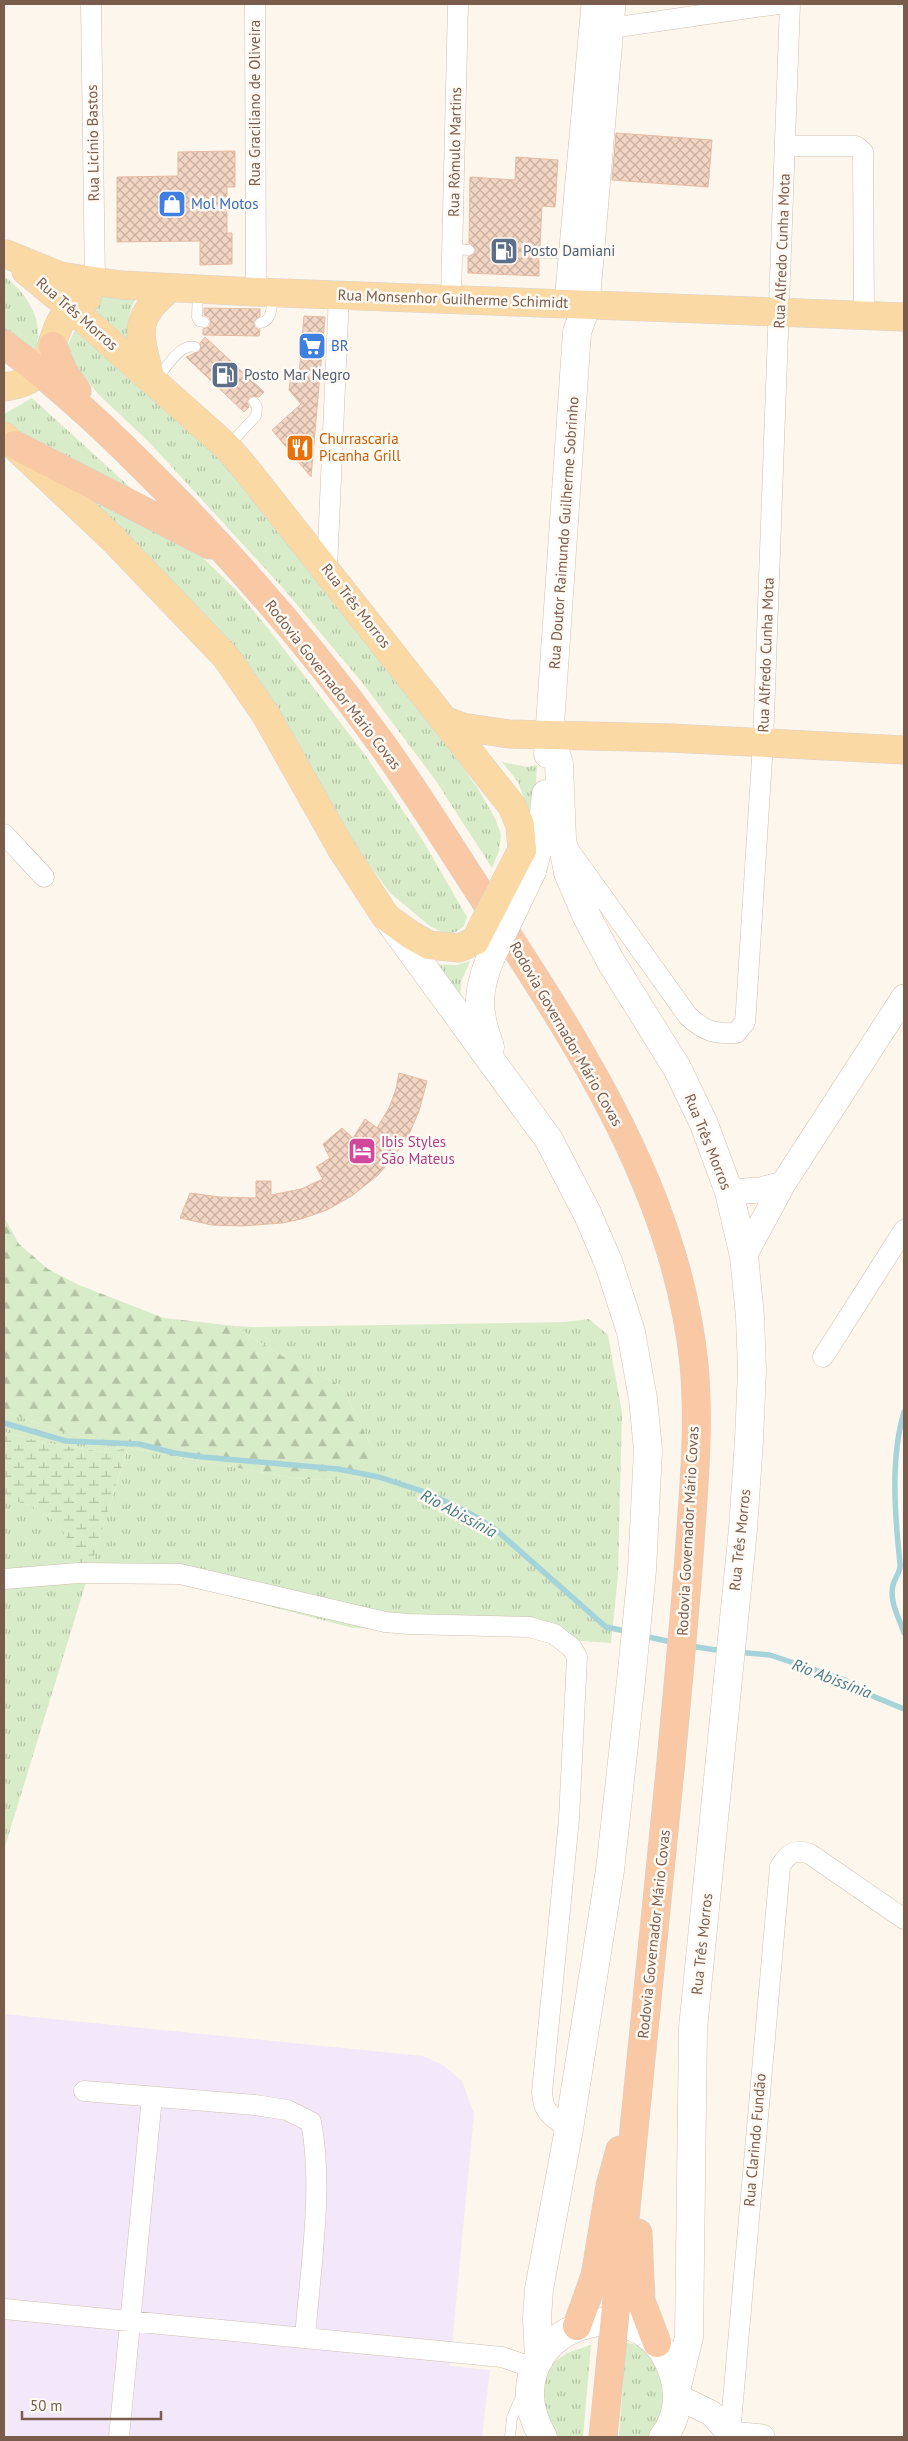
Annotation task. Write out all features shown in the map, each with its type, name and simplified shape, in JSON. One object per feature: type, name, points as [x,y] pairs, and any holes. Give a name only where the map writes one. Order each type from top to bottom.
[{"type":"highway","name":"Rodovia Governador Mário Covas","points":[[4,344],[40,371],[118,440],[230,555],[310,649],[382,745],[516,949],[601,1088],[635,1155],[658,1211],[675,1260],[686,1311],[694,1369],[696,1454],[679,1679],[603,2437]]},
{"type":"highway","points":[[53,346],[63,372],[118,440]]},
{"type":"highway","points":[[9,441],[230,555]]},
{"type":"highway","points":[[577,2326],[595,2276],[613,2170],[637,2101]]},
{"type":"highway","points":[[628,2192],[637,2223],[642,2301],[657,2343]]},
{"type":"main road","name":"Rua Monsenhor Guilherme Schimidt","points":[[5,253],[49,272],[105,286],[904,317]]},
{"type":"main road","name":"Rua Três Morros","points":[[5,253],[71,308],[227,447],[327,569],[512,806],[520,825],[526,861]]},
{"type":"main road","points":[[38,280],[51,311],[53,346]]},
{"type":"main road","points":[[4,387],[24,382],[40,371],[53,346],[62,322],[71,308],[105,286]]},
{"type":"main road","points":[[153,380],[141,337],[142,322],[148,309],[171,288]]},
{"type":"main road","name":"Rua Doutor Raimundo Guilherme Sobrinho","points":[[526,861],[542,833],[577,332],[577,304]]},
{"type":"main road","points":[[9,441],[113,539],[226,657],[266,715],[299,778],[340,848],[386,917],[549,1140],[588,1215],[609,1264],[631,1332],[643,1399],[648,1450],[642,1570],[610,1870],[569,2129],[539,2289],[535,2368],[530,2391],[531,2410],[543,2437]]},
{"type":"main road","points":[[444,720],[462,727],[484,732],[904,750]]},
{"type":"main road","name":"Rua Três Morros","points":[[550,735],[559,764],[562,839],[568,873],[587,917],[611,962],[677,1068],[704,1124],[729,1192],[744,1256],[750,1317],[752,1370],[749,1440],[694,2028],[690,2324],[676,2410],[663,2437]]},
{"type":"main road","points":[[496,1067],[480,1015],[479,1001],[483,976],[483,949],[526,861]]},
{"type":"main road","points":[[386,917],[411,936],[429,945],[483,949]]},
{"type":"main road","points":[[535,2368],[554,2340],[577,2326],[595,2322],[614,2322],[637,2329],[657,2343],[670,2363],[678,2392]]},
{"type":"street","name":"Rua Licínio Bastos","points":[[91,4],[105,286]]},
{"type":"street","name":"Rua Graciliano de Oliveira","points":[[255,4],[264,292]]},
{"type":"street","name":"Rua Rômulo Martins","points":[[451,299],[461,249],[458,4]]},
{"type":"street","name":"Rua Doutor Raimundo Guilherme Sobrinho","points":[[577,304],[601,30],[594,4]]},
{"type":"street","name":"Rua Doutor Raimundo Guilherme Sobrinho","points":[[577,304],[571,253],[579,170],[601,30],[613,4]]},
{"type":"street","points":[[601,30],[778,4]]},
{"type":"street","name":"Rua Alfredo Cunha Mota","points":[[562,839],[688,1016],[702,1029],[723,1034],[736,1033],[745,1022],[762,743],[780,311],[790,4]]},
{"type":"street","points":[[786,146],[856,146],[863,152],[864,315]]},
{"type":"street","points":[[327,569],[339,295]]},
{"type":"street","points":[[4,834],[44,877]]},
{"type":"street","points":[[744,1256],[783,1184],[904,997]]},
{"type":"street","points":[[729,1192],[760,1190],[783,1184]]},
{"type":"street","points":[[823,1357],[904,1230]]},
{"type":"street","points":[[4,1579],[78,1573],[180,1574],[385,1622],[529,1627],[554,1634],[572,1648],[578,1666],[573,1767],[542,2092],[542,2104],[546,2113],[569,2129]]},
{"type":"street","name":"Rua Clarindo Fundão","points":[[728,2436],[780,1867],[785,1858],[793,1853],[802,1851],[810,1854],[904,1919]]},
{"type":"street","points":[[84,2091],[255,2105],[287,2110],[312,2122],[317,2150],[316,2188],[305,2338]]},
{"type":"street","points":[[118,2437],[152,2097]]},
{"type":"street","points":[[4,2309],[502,2357],[535,2368]]},
{"type":"street","points":[[678,2392],[711,2413],[728,2436],[762,2437]]},
{"type":"street","points":[[711,2413],[731,2399]]},
{"type":"lane","points":[[540,253],[571,253]]},
{"type":"lane","points":[[198,289],[197,318],[199,321],[204,322]]},
{"type":"lane","points":[[260,323],[270,317],[264,292]]},
{"type":"lane","points":[[153,380],[182,350],[188,347],[195,347]]},
{"type":"lane","points":[[227,447],[256,416],[257,407],[254,402]]},
{"type":"lane","points":[[510,2437],[512,2418],[519,2399],[535,2368]]},
{"type":"shaded area","points":[[4,2014],[423,2056],[443,2065],[462,2081],[474,2114],[450,2366],[490,2370],[482,2437],[4,2437]]},
{"type":"green space","points":[[4,276],[21,292],[33,311],[38,333],[33,355],[4,333]]},
{"type":"green space","points":[[140,293],[130,311],[129,344],[86,304],[103,295]]},
{"type":"green space","points":[[77,325],[216,450],[375,646],[477,787],[496,820],[501,835],[499,851],[492,868],[436,781],[365,686],[282,587],[148,441],[99,395],[76,367],[67,347]]},
{"type":"green space","points":[[32,398],[176,529],[4,431],[4,414]]},
{"type":"green space","points":[[60,475],[194,549],[236,590],[267,627],[366,756],[422,839],[467,917],[464,926],[456,932],[446,934],[430,926],[390,893],[357,848],[304,762]]},
{"type":"green space","points":[[502,762],[528,767],[537,765],[535,801],[531,817],[518,782]]},
{"type":"green space","points":[[470,961],[461,982],[460,1003],[434,964],[457,965]]},
{"type":"green space","points":[[4,1217],[19,1244],[48,1269],[79,1285],[164,1318],[235,1326],[282,1356],[336,1383],[344,1391],[373,1449],[373,1467],[360,1476],[324,1480],[293,1478],[134,1449],[66,1433],[4,1411]]},
{"type":"green space","points":[[589,1319],[608,1335],[622,1413],[618,1576],[611,1643],[460,1632],[353,1628],[180,1583],[87,1579],[4,1850],[4,1497],[39,1509],[61,1527],[87,1578],[128,1448],[109,1453],[42,1442],[4,1432],[4,1411],[66,1433],[134,1449],[293,1478],[324,1480],[360,1476],[363,1475],[373,1449],[344,1391],[336,1383],[282,1356],[235,1326],[565,1322]]},
{"type":"green space","points":[[4,1432],[42,1442],[109,1453],[128,1447],[87,1579],[61,1527],[39,1509],[4,1497]]},
{"type":"green space","points":[[626,2342],[646,2348],[662,2361],[668,2398],[651,2437],[619,2437]]},
{"type":"green space","points":[[591,2345],[583,2437],[549,2437],[538,2406],[548,2366],[567,2353]]},
{"type":"building","points":[[616,133],[712,140],[708,187],[612,180]]},
{"type":"building","name":"Mol Motos","points":[[235,151],[235,187],[227,187],[227,233],[232,233],[232,264],[200,265],[200,241],[117,242],[117,177],[178,176],[178,152]]},
{"type":"building","points":[[516,157],[558,160],[555,207],[542,206],[540,246],[533,253],[534,257],[539,260],[539,276],[468,273],[468,257],[474,254],[476,250],[469,243],[470,177],[515,180]]},
{"type":"building","points":[[204,308],[260,309],[260,316],[253,322],[255,328],[260,330],[259,336],[203,335],[203,329],[209,327],[211,323],[209,317],[204,315]]},
{"type":"building","points":[[304,316],[325,317],[311,477],[272,430],[301,404],[289,390],[291,375],[299,375]]},
{"type":"building","name":"Posto Mar Negro","points":[[205,337],[264,392],[259,397],[250,396],[247,402],[249,407],[244,412],[186,357],[200,351],[200,343]]},
{"type":"building","name":"Ibis Styles São Mateus","points":[[399,1073],[427,1081],[419,1111],[410,1132],[393,1158],[378,1175],[353,1195],[327,1210],[282,1223],[242,1226],[212,1225],[180,1218],[190,1193],[220,1197],[256,1198],[256,1181],[271,1181],[271,1195],[301,1189],[323,1179],[316,1167],[330,1158],[323,1144],[342,1128],[353,1138],[365,1119],[377,1128],[389,1108],[396,1089]]},
{"type":"waterway","points":[[904,1412],[895,1468],[895,1507],[900,1567],[892,1591],[895,1609],[904,1633]]},
{"type":"waterway","name":"Rio Abissínia","points":[[4,1423],[66,1441],[139,1444],[174,1453],[203,1457],[338,1469],[379,1477],[428,1493],[471,1514],[495,1529],[606,1627],[630,1632]]},
{"type":"waterway","name":"Rio Abissínia","points":[[644,1636],[676,1643]]},
{"type":"waterway","name":"Rio Abissínia","points":[[690,1646],[723,1651]]},
{"type":"waterway","name":"Rio Abissínia","points":[[737,1652],[770,1655],[845,1680],[870,1695],[904,1709]]},
{"type":"place","name":"Mol Motos","points":[[172,204]]},
{"type":"place","name":"Posto Damiani","points":[[504,251]]},
{"type":"place","name":"BR","points":[[312,346]]},
{"type":"place","name":"Posto Mar Negro","points":[[225,375]]},
{"type":"place","name":"Churrascaria Picanha Grill","points":[[300,448]]},
{"type":"place","name":"Ibis Styles São Mateus","points":[[362,1151]]}]
